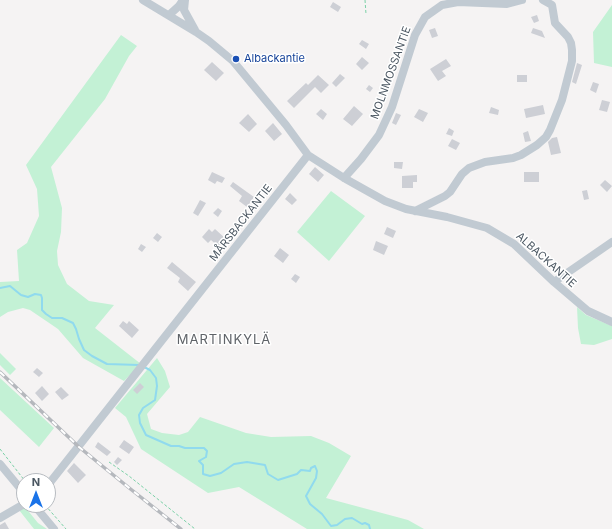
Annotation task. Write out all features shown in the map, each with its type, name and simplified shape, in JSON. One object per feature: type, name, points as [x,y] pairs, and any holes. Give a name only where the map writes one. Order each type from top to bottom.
[{"type":"street","points":[[143,0],[196,32],[227,56],[244,73],[308,155]]},
{"type":"street","points":[[169,15],[184,0]]},
{"type":"street","points":[[184,0],[184,10],[196,32]]},
{"type":"street","name":"MOLNMOSSANTIE","points":[[344,178],[361,159],[379,134],[392,107],[415,34],[425,17],[442,6],[458,2],[507,4],[522,0]]},
{"type":"street","points":[[415,211],[445,196],[450,192],[462,174],[469,168],[485,162],[513,158],[521,155],[537,146],[546,136],[556,118],[562,100],[572,61],[572,50],[568,37],[555,23],[552,6],[543,0]]},
{"type":"street","name":"ALBACKANTIE","points":[[308,155],[344,178],[385,201],[406,209],[447,217],[486,228],[514,244],[554,282],[588,311],[612,322]]},
{"type":"street","name":"MÅRSBACKANTIE","points":[[56,475],[308,155]]},
{"type":"street","points":[[554,282],[612,242]]},
{"type":"street","points":[[0,464],[16,483]]},
{"type":"street","points":[[0,518],[16,509]]},
{"type":"street","points":[[41,513],[54,529]]},
{"type":"path","points":[[365,0],[366,14]]},
{"type":"path","points":[[0,449],[19,473]]},
{"type":"path","points":[[109,462],[129,476],[195,529]]},
{"type":"path","points":[[52,513],[66,529]]},
{"type":"green space","points":[[612,5],[612,67],[594,63],[593,32]]},
{"type":"green space","points":[[121,35],[137,46],[129,56],[105,99],[51,167],[62,208],[61,232],[57,251],[58,265],[67,284],[89,301],[114,305],[95,328],[141,364],[124,381],[83,358],[58,329],[30,310],[23,308],[8,312],[0,317],[0,282],[19,281],[17,250],[27,243],[39,216],[37,189],[26,165]]},
{"type":"green space","points":[[331,191],[365,216],[329,261],[297,232]]},
{"type":"green space","points":[[577,307],[586,315],[612,326],[612,339],[594,345],[581,344],[578,328]]},
{"type":"green space","points":[[0,353],[16,369],[10,375],[0,365]]},
{"type":"green space","points":[[157,358],[165,371],[170,387],[147,414],[151,429],[162,433],[179,435],[188,432],[200,417],[246,433],[271,437],[311,436],[329,443],[351,456],[326,498],[408,520],[424,529],[307,529],[239,487],[208,493],[141,449],[126,417],[115,408]]},
{"type":"green space","points":[[0,378],[54,428],[39,447],[0,410]]},
{"type":"green space","points":[[21,513],[30,513],[38,523],[47,529],[34,529]]},
{"type":"building","points":[[333,2],[341,7],[338,12],[330,7]]},
{"type":"building","points":[[537,15],[539,21],[534,23],[531,17]]},
{"type":"building","points":[[435,28],[438,36],[432,38],[429,30]]},
{"type":"building","points":[[533,28],[542,31],[545,38],[531,33]]},
{"type":"building","points":[[362,40],[369,44],[366,49],[359,44]]},
{"type":"building","points":[[362,57],[369,63],[362,70],[356,64]]},
{"type":"building","points":[[446,59],[451,66],[442,71],[446,76],[438,81],[430,69]]},
{"type":"building","points":[[212,62],[224,73],[216,81],[204,70]]},
{"type":"building","points":[[577,63],[582,65],[576,84],[572,82]]},
{"type":"building","points":[[340,74],[345,78],[336,87],[332,83]]},
{"type":"building","points":[[318,75],[329,85],[321,93],[315,87],[294,108],[287,101],[306,83],[308,85]]},
{"type":"building","points":[[517,75],[527,75],[527,82],[517,82]]},
{"type":"building","points":[[593,82],[599,84],[596,93],[590,90]]},
{"type":"building","points":[[369,85],[373,88],[370,92],[366,89]]},
{"type":"building","points":[[602,100],[610,102],[607,112],[599,110]]},
{"type":"building","points":[[543,105],[545,114],[526,118],[524,109]]},
{"type":"building","points":[[354,106],[363,114],[352,126],[343,119]]},
{"type":"building","points":[[491,107],[499,110],[498,115],[489,113]]},
{"type":"building","points":[[321,109],[327,114],[323,120],[316,114]]},
{"type":"building","points":[[419,109],[428,113],[423,122],[414,117]]},
{"type":"building","points":[[396,113],[401,115],[396,125],[392,123]]},
{"type":"building","points":[[248,114],[257,124],[249,132],[239,123]]},
{"type":"building","points":[[273,123],[282,134],[274,141],[265,131]]},
{"type":"building","points":[[449,128],[454,131],[452,136],[446,134]]},
{"type":"building","points":[[528,131],[531,141],[525,142],[523,133]]},
{"type":"building","points":[[557,137],[561,153],[551,155],[548,142],[552,138]]},
{"type":"building","points":[[452,139],[460,143],[456,150],[448,146]]},
{"type":"building","points":[[394,162],[403,162],[402,169],[394,168]]},
{"type":"building","points":[[315,167],[324,175],[318,182],[309,174]]},
{"type":"building","points":[[212,172],[225,178],[222,183],[217,181],[215,184],[208,180]]},
{"type":"building","points":[[524,172],[539,172],[539,182],[524,182]]},
{"type":"building","points":[[417,175],[417,182],[413,182],[413,188],[402,188],[402,176]]},
{"type":"building","points":[[605,180],[612,186],[607,192],[600,185]]},
{"type":"building","points":[[233,182],[254,197],[247,207],[239,201],[242,196],[230,186]]},
{"type":"building","points":[[587,190],[589,199],[584,200],[582,191]]},
{"type":"building","points":[[290,193],[297,200],[292,205],[285,199]]},
{"type":"building","points":[[200,200],[206,203],[198,216],[193,213]]},
{"type":"building","points":[[218,208],[222,211],[218,217],[213,213]]},
{"type":"building","points":[[387,227],[396,231],[393,238],[384,234]]},
{"type":"building","points":[[209,229],[212,232],[215,229],[226,239],[219,247],[211,240],[208,243],[202,237]]},
{"type":"building","points":[[157,233],[162,237],[158,242],[153,238]]},
{"type":"building","points":[[376,241],[388,246],[384,255],[373,250]]},
{"type":"building","points":[[141,244],[146,247],[142,252],[138,249]]},
{"type":"building","points":[[280,248],[289,255],[283,263],[274,256]]},
{"type":"building","points":[[172,262],[196,282],[188,291],[178,282],[180,278],[167,268]]},
{"type":"building","points":[[295,274],[300,277],[296,283],[291,279]]},
{"type":"building","points":[[123,321],[127,324],[129,321],[139,330],[132,338],[119,326]]},
{"type":"building","points":[[37,368],[43,373],[39,377],[33,372]]},
{"type":"building","points":[[140,383],[144,387],[137,394],[133,390]]},
{"type":"building","points":[[42,386],[49,394],[42,401],[35,393]]},
{"type":"building","points":[[61,387],[69,395],[62,400],[55,392]]},
{"type":"building","points":[[124,440],[134,447],[129,454],[119,447]]},
{"type":"building","points":[[98,442],[111,452],[107,456],[95,447]]},
{"type":"building","points":[[118,457],[122,460],[117,465],[114,462]]},
{"type":"building","points":[[74,463],[86,475],[78,483],[67,471]]},
{"type":"building","points":[[5,522],[9,529],[0,529],[0,525]]},
{"type":"waterway","points":[[0,288],[10,286],[21,295],[28,297],[35,294],[41,295],[42,310],[52,318],[62,318],[73,323],[84,350],[92,356],[107,364],[139,365]]},
{"type":"waterway","points":[[144,367],[150,370],[156,378],[157,386],[155,400],[143,408],[139,415],[140,423],[146,435],[171,446],[204,448],[207,451],[206,457],[199,461],[203,465],[203,474],[210,476],[221,473],[234,464],[247,462],[265,465],[268,474],[278,480],[297,474],[301,470],[310,471],[311,468],[315,466],[317,471],[316,478],[306,496],[310,504],[322,514],[331,526],[337,525],[345,519],[352,518],[362,524],[365,523],[369,525],[370,529]]},
{"type":"railway","points":[[0,372],[79,447],[181,529]]},
{"type":"place","name":"Albackantie","points":[[236,59]]},
{"type":"district","name":"MARTINKYLÄ","points":[[224,340]]}]
